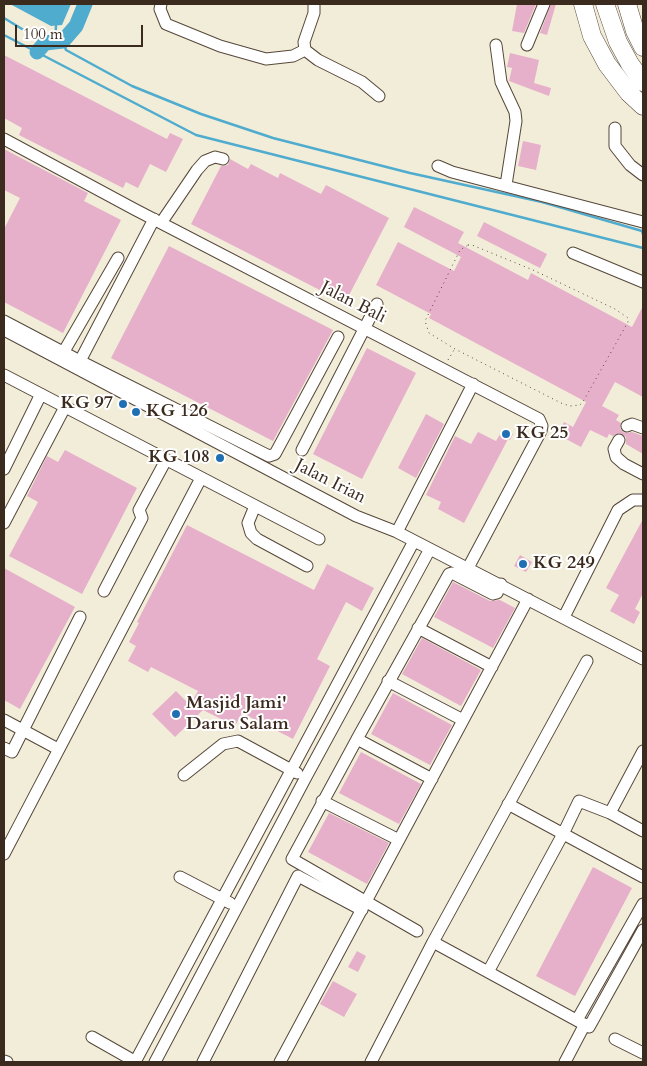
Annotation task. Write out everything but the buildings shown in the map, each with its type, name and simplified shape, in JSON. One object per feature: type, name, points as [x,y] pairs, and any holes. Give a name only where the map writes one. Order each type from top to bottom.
[{"type":"highway","points":[[583,4],[592,36],[603,57],[623,86],[643,106]]},
{"type":"highway","points":[[605,4],[618,42],[643,82]]},
{"type":"highway","points":[[627,4],[633,26],[643,47]]},
{"type":"lane","points":[[161,4],[160,9],[166,24],[220,46],[266,59],[293,56],[305,50]]},
{"type":"lane","points":[[314,4],[314,13],[304,42],[305,50],[318,60],[362,82],[380,96]]},
{"type":"lane","points":[[528,45],[544,4]]},
{"type":"lane","points":[[496,45],[502,82],[515,112],[516,121],[506,185]]},
{"type":"lane","points":[[614,128],[615,146],[630,165],[643,176]]},
{"type":"lane","name":"Jalan Bali","points":[[4,139],[157,221],[539,419],[542,426],[541,431],[468,568]]},
{"type":"lane","points":[[80,361],[157,221],[205,161],[215,157],[223,159]]},
{"type":"lane","points":[[438,166],[452,172],[643,222]]},
{"type":"lane","points":[[573,253],[643,282]]},
{"type":"lane","points":[[63,353],[118,258]]},
{"type":"lane","points":[[302,450],[377,304]]},
{"type":"lane","points":[[4,321],[63,353],[269,456],[275,454],[338,337]]},
{"type":"lane","name":"Jalan Irian","points":[[4,330],[356,516],[397,532],[501,584],[643,659]]},
{"type":"lane","points":[[4,375],[319,539]]},
{"type":"lane","points":[[397,532],[473,384]]},
{"type":"lane","points":[[4,469],[42,394]]},
{"type":"lane","points":[[4,523],[65,406]]},
{"type":"lane","points":[[627,426],[632,424],[643,428]]},
{"type":"lane","points":[[619,440],[614,449],[616,457],[624,464],[643,474]]},
{"type":"lane","points":[[104,591],[142,518],[139,510],[166,460]]},
{"type":"lane","points":[[4,854],[201,478]]},
{"type":"lane","points":[[564,617],[618,510],[633,500],[643,500]]},
{"type":"lane","points":[[255,506],[248,523],[251,533],[257,539],[307,566]]},
{"type":"lane","points":[[92,1037],[136,1062],[414,541]]},
{"type":"lane","points":[[155,1062],[306,777],[430,549]]},
{"type":"lane","points":[[364,906],[292,859],[356,739],[449,574],[452,573],[494,594],[497,593],[501,584]]},
{"type":"lane","points":[[280,1062],[528,599]]},
{"type":"lane","points":[[4,748],[12,752],[80,617]]},
{"type":"lane","points":[[418,628],[492,667]]},
{"type":"lane","points":[[371,1062],[433,942],[587,660]]},
{"type":"lane","points":[[388,681],[463,720]]},
{"type":"lane","points":[[4,720],[58,749]]},
{"type":"lane","points":[[356,739],[432,779]]},
{"type":"lane","points":[[184,774],[223,744],[238,741],[306,777]]},
{"type":"lane","points":[[610,813],[643,751]]},
{"type":"lane","points":[[322,801],[399,840]]},
{"type":"lane","points":[[488,972],[579,801],[610,813],[643,831]]},
{"type":"lane","points":[[508,804],[643,877]]},
{"type":"lane","points":[[180,876],[238,907]]},
{"type":"lane","points":[[203,1062],[298,876],[417,931]]},
{"type":"lane","points":[[564,1062],[643,904]]},
{"type":"lane","points":[[584,1024],[643,930]]},
{"type":"lane","points":[[433,942],[584,1024]]},
{"type":"lane","points":[[615,1039],[643,1053]]},
{"type":"path","points":[[468,244],[533,270],[615,309],[628,318],[628,322],[584,400],[580,405],[575,406],[561,403],[455,349],[429,333],[426,321],[460,250],[468,244]]},
{"type":"path","points":[[442,368],[455,349]]},
{"type":"water","points":[[10,4],[71,4],[62,25],[51,26]]},
{"type":"waterway","points":[[37,52],[45,43],[63,41],[76,26],[85,4]]},
{"type":"waterway","points":[[4,18],[45,43]]},
{"type":"waterway","points":[[55,42],[56,26]]},
{"type":"waterway","points":[[4,35],[196,135],[643,248]]},
{"type":"waterway","points":[[63,41],[66,50],[132,86],[201,114],[273,138],[410,173],[542,202],[642,231],[643,234]]},
{"type":"place","name":"KG 97","points":[[123,404]]},
{"type":"place","name":"KG 126","points":[[136,412]]},
{"type":"place","name":"KG 25","points":[[506,434]]},
{"type":"place","name":"KG 108","points":[[220,458]]},
{"type":"place","name":"KG 249","points":[[523,564]]},
{"type":"place","name":"Masjid Jami' Darus Salam","points":[[176,714]]}]
